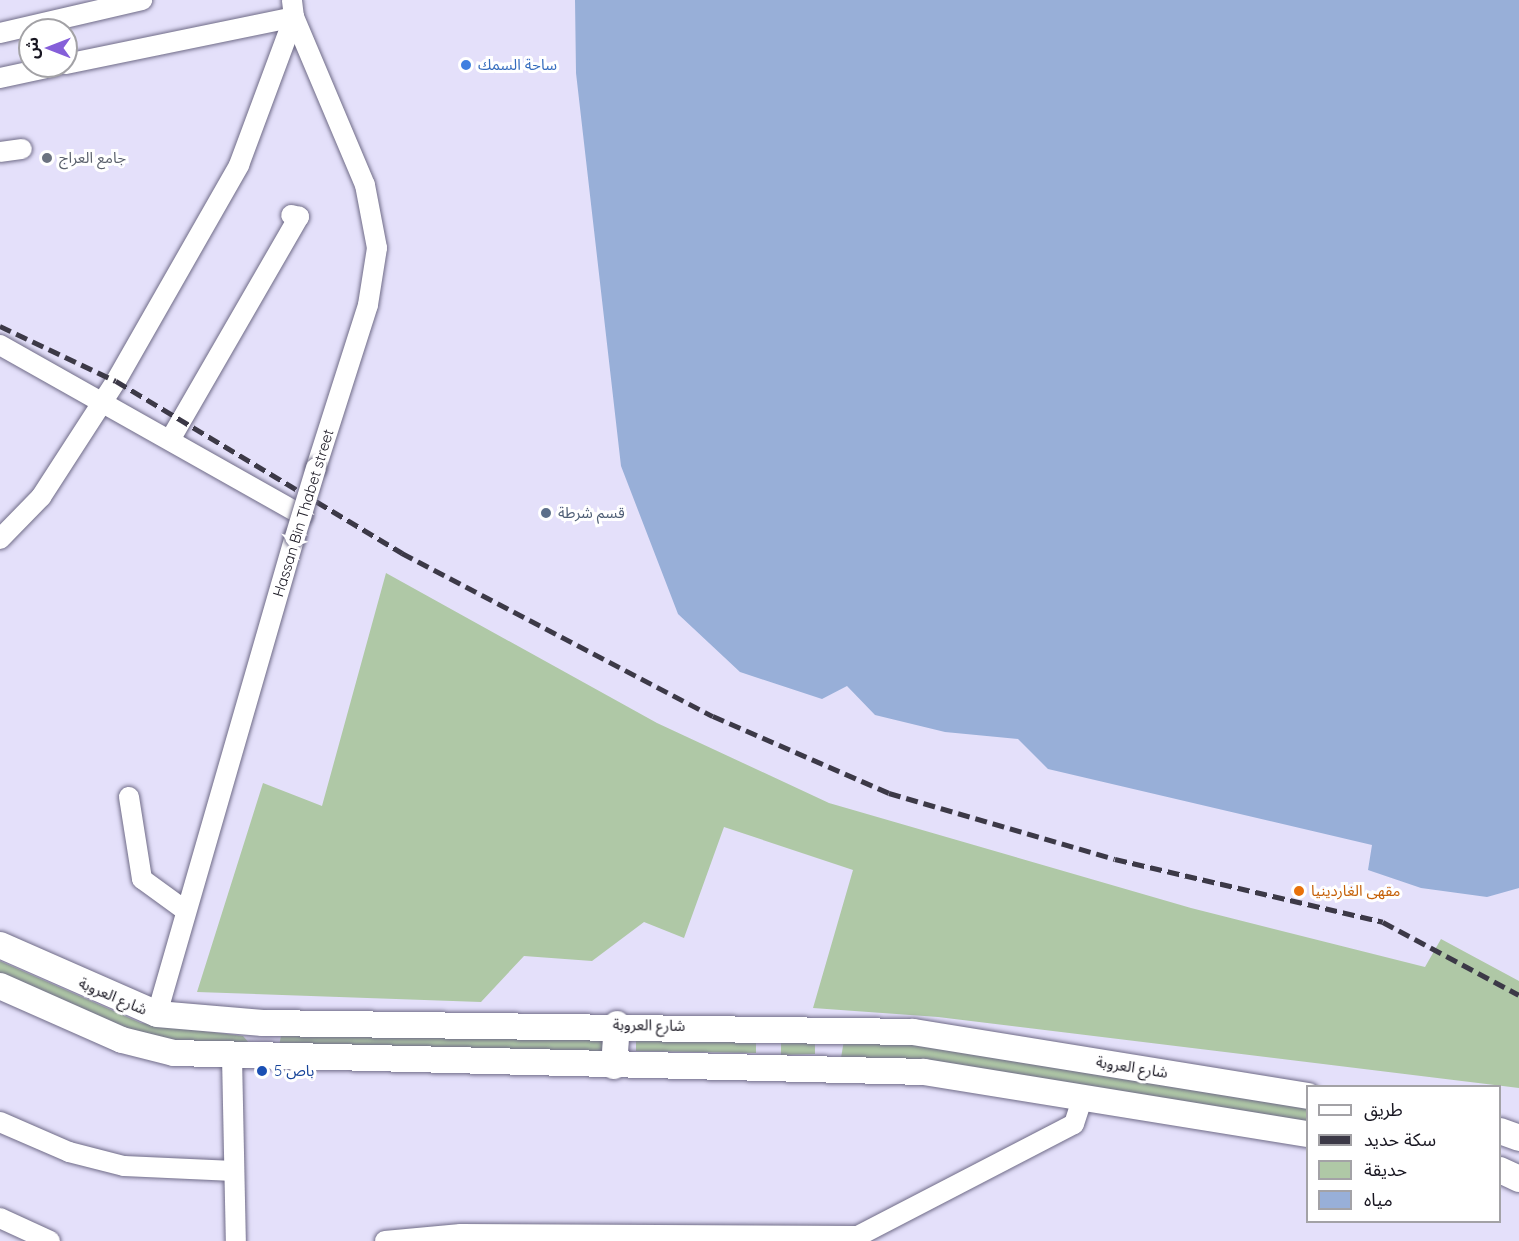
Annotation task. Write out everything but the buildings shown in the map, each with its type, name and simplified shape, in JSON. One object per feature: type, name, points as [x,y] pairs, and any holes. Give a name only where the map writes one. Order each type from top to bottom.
[{"type":"main road","name":"شارع العروبة","points":[[0,945],[157,1014],[263,1023],[617,1024],[913,1032],[1306,1096]]},
{"type":"main road","points":[[0,986],[122,1040],[174,1053],[263,1059],[924,1072],[1306,1134]]},
{"type":"main road","points":[[263,1023],[263,1059]]},
{"type":"main road","points":[[614,1066],[617,1024]]},
{"type":"main road","points":[[827,1030],[827,1070]]},
{"type":"main road","points":[[1501,1131],[1519,1139]]},
{"type":"main road","points":[[1501,1140],[1519,1139]]},
{"type":"main road","points":[[1501,1170],[1519,1179]]},
{"type":"street","points":[[0,33],[142,0]]},
{"type":"street","points":[[78,61],[293,9]]},
{"type":"street","points":[[0,539],[8,519],[41,497],[103,403],[240,165],[293,9]]},
{"type":"street","name":"Hassan Bin Thabet street","points":[[157,1014],[295,537],[368,305],[377,248],[365,185],[293,9]]},
{"type":"street","points":[[0,78],[18,74]]},
{"type":"street","points":[[0,152],[22,149]]},
{"type":"street","points":[[170,441],[299,217],[291,215]]},
{"type":"street","points":[[0,345],[302,515]]},
{"type":"street","points":[[129,796],[142,879],[186,911]]},
{"type":"street","points":[[232,1057],[236,1241]]},
{"type":"street","points":[[385,1241],[461,1234],[858,1236],[1074,1124],[1083,1096]]},
{"type":"street","points":[[0,1122],[69,1152],[124,1166],[234,1172]]},
{"type":"street","points":[[0,1218],[50,1241]]},
{"type":"green space","points":[[386,573],[657,723],[829,803],[1191,908],[1425,967],[1441,939],[1519,981],[1519,1088],[938,1017],[813,1008],[853,870],[724,827],[684,938],[644,922],[592,961],[524,956],[481,1002],[197,992],[263,783],[322,806]]},
{"type":"green space","points":[[0,961],[141,1023],[243,1036],[250,1044],[188,1046],[112,1026],[0,975]]},
{"type":"green space","points":[[281,1036],[606,1038],[606,1052],[279,1046]]},
{"type":"green space","points":[[636,1038],[756,1040],[756,1053],[636,1051]]},
{"type":"green space","points":[[844,1040],[912,1043],[1306,1107],[1306,1126],[841,1058]]},
{"type":"green space","points":[[781,1042],[815,1042],[815,1054],[781,1055]]},
{"type":"water","points":[[575,0],[1519,0],[1519,888],[1487,897],[1421,888],[1368,870],[1372,845],[1048,769],[1018,739],[945,732],[875,715],[847,686],[822,699],[740,672],[678,614],[621,466],[576,73]]},
{"type":"railway","points":[[0,326],[116,381],[402,553],[713,716],[889,793],[1115,859],[1383,922],[1519,995]]},
{"type":"place","name":"ساحة السمك","points":[[466,65]]},
{"type":"place","name":"جامع العراج","points":[[47,158]]},
{"type":"place","name":"قسم شرطة","points":[[546,513]]},
{"type":"place","name":"مقهى الغاردينيا","points":[[1299,891]]},
{"type":"place","name":"باص 5","points":[[262,1071]]}]
